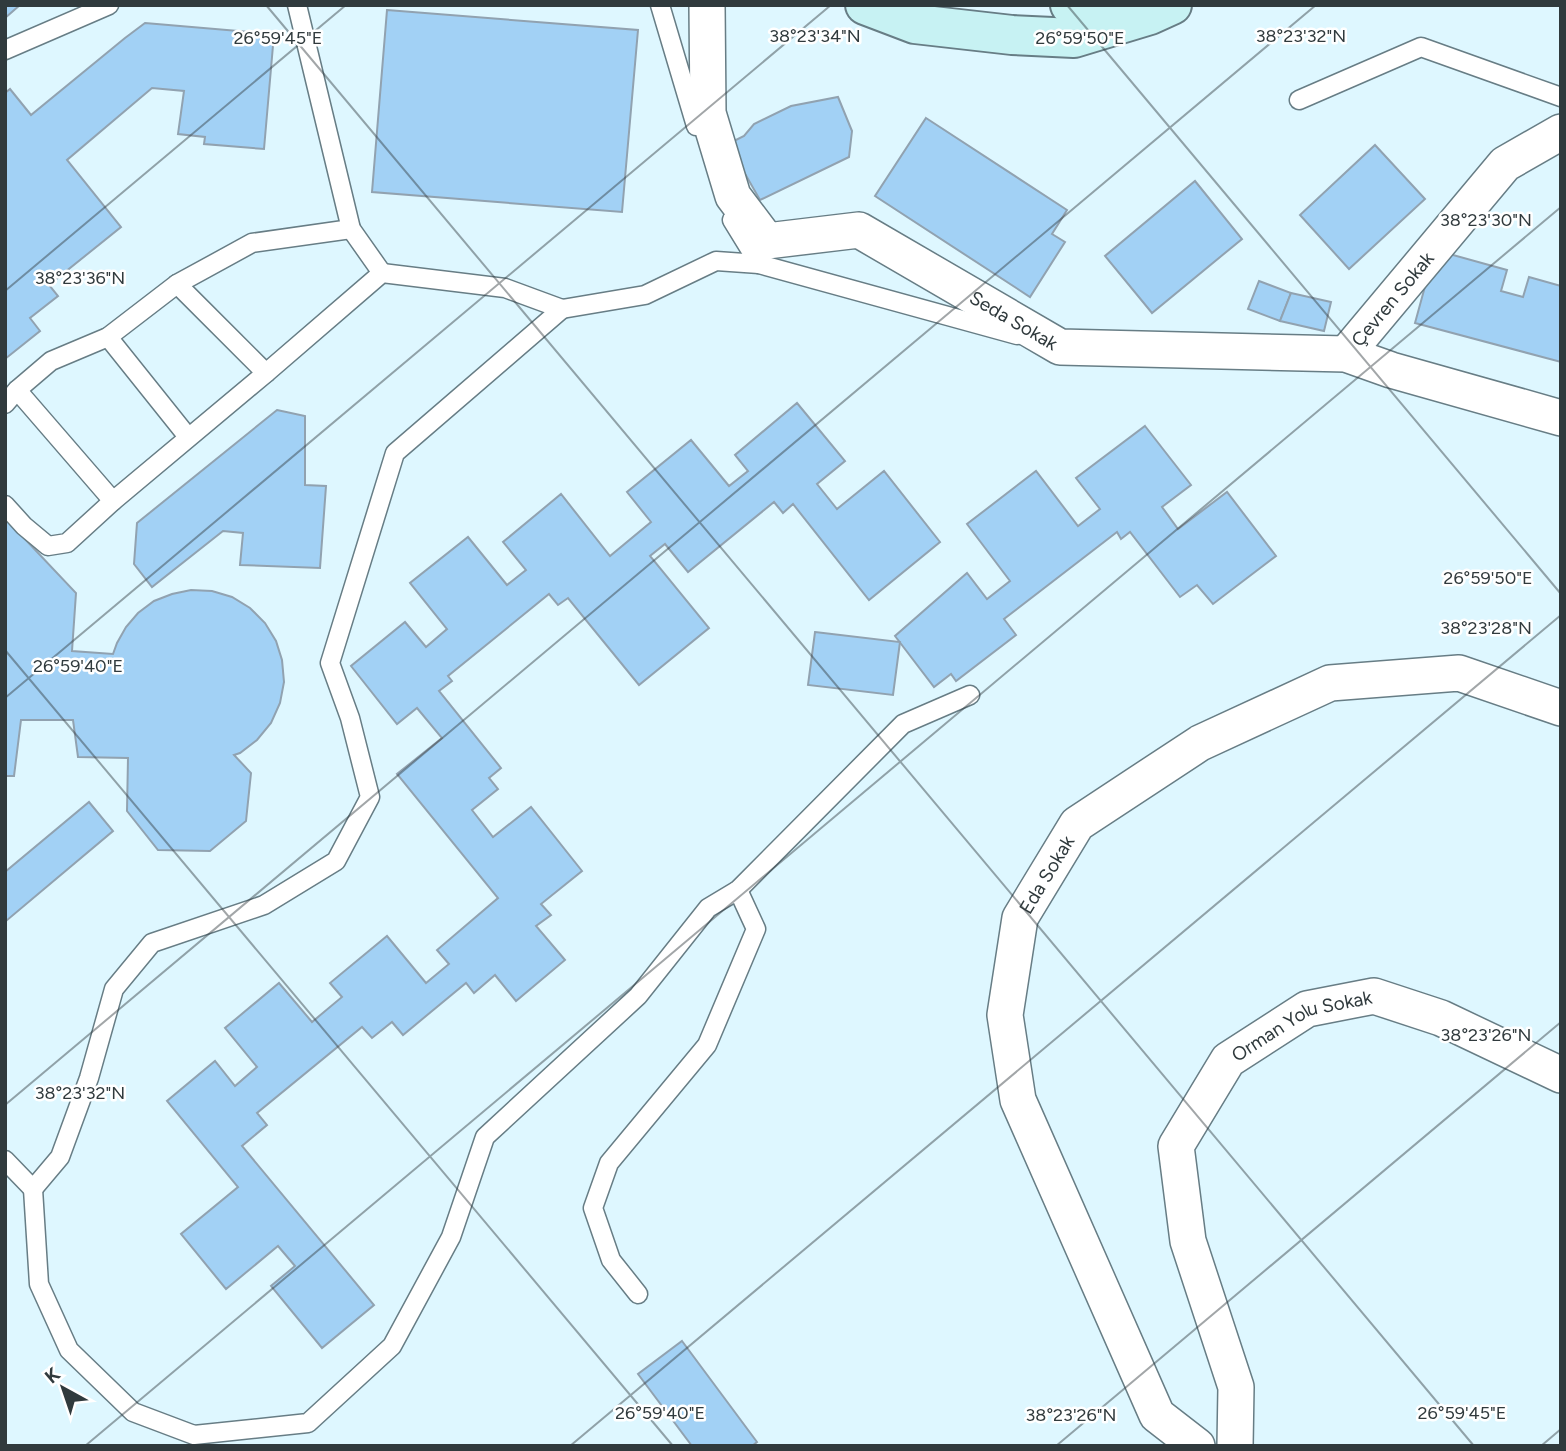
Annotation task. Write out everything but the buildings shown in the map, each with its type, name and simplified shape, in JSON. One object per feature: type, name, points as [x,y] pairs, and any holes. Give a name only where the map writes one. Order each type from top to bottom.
[{"type":"street","name":"Seda Sokak","points":[[706,5],[708,113],[733,196],[766,241],[859,230],[1060,347],[1346,354],[1391,370],[1561,418]]},
{"type":"street","points":[[865,5],[915,24],[1012,35],[1074,38],[1161,10]]},
{"type":"street","points":[[1070,5],[1161,10]]},
{"type":"street","name":"Çevren Sokak","points":[[1346,354],[1505,164],[1561,132]]},
{"type":"street","name":"Eda Sokak","points":[[1197,1446],[1157,1415],[1018,1100],[1005,1014],[1020,918],[1077,824],[1200,743],[1331,683],[1460,673],[1561,708]]},
{"type":"street","name":"Orman Yolu Sokak","points":[[1235,1446],[1236,1387],[1188,1241],[1176,1146],[1228,1060],[1307,1009],[1374,996],[1441,1018],[1561,1075]]},
{"type":"lane","points":[[5,50],[109,5]]},
{"type":"lane","points":[[297,5],[351,229],[382,273]]},
{"type":"lane","points":[[660,5],[685,84],[713,190],[759,264]]},
{"type":"lane","points":[[1299,100],[1421,47],[1561,97]]},
{"type":"lane","points":[[5,404],[51,361],[108,337],[177,284],[252,243],[351,229]]},
{"type":"lane","points":[[5,505],[48,546],[68,543],[113,501],[382,273],[505,288],[562,309],[645,295],[716,261],[759,264],[1060,347]]},
{"type":"lane","points":[[177,284],[266,373]]},
{"type":"lane","points":[[33,1189],[60,1157],[89,1078],[114,989],[152,943],[264,905],[336,861],[370,797],[350,718],[330,663],[396,453],[562,309]]},
{"type":"lane","points":[[108,337],[188,437]]},
{"type":"lane","points":[[17,390],[113,501]]},
{"type":"lane","points":[[5,1160],[33,1189],[39,1284],[69,1350],[133,1412],[194,1435],[308,1423],[392,1346],[451,1237],[485,1136],[638,996],[708,908],[738,890],[903,724],[970,695]]},
{"type":"lane","points":[[638,1293],[611,1260],[593,1208],[608,1163],[707,1045],[756,929],[738,890]]}]
